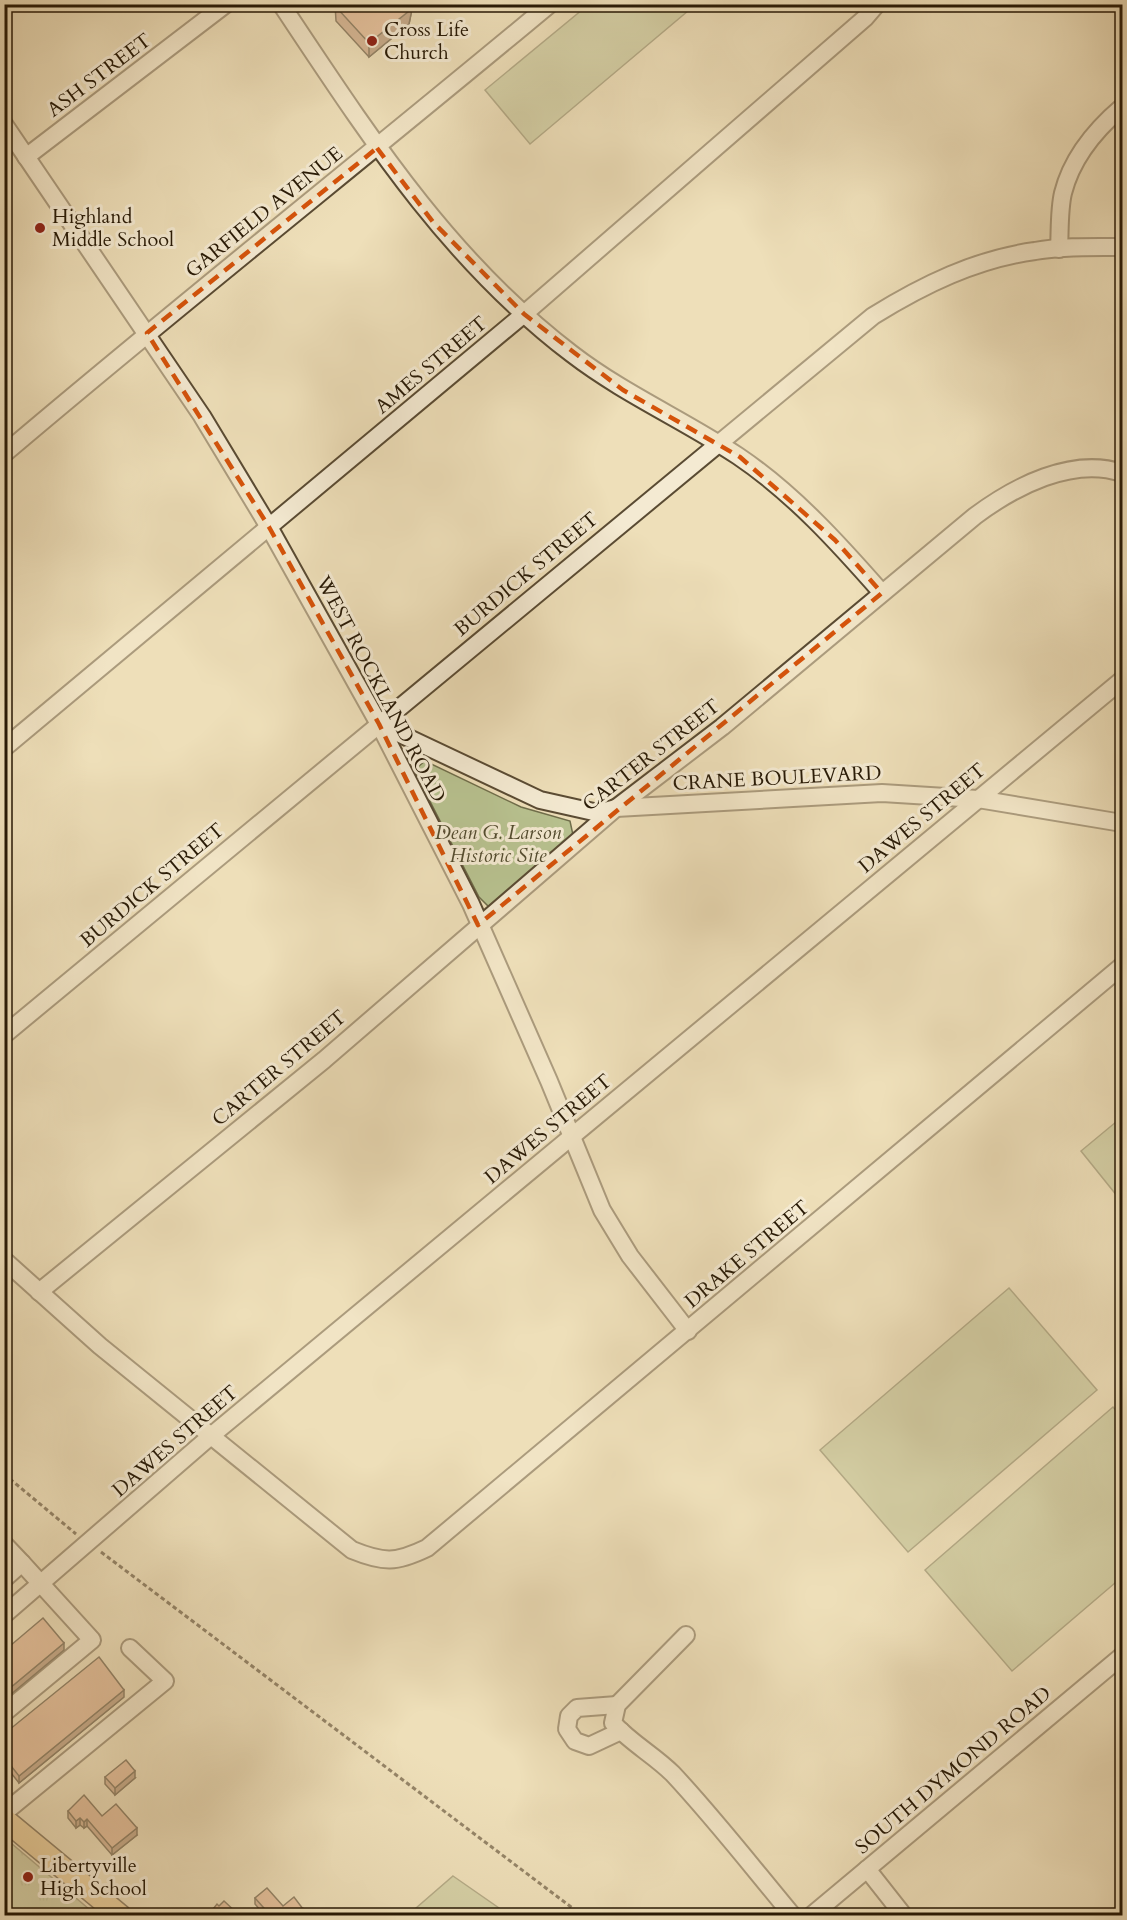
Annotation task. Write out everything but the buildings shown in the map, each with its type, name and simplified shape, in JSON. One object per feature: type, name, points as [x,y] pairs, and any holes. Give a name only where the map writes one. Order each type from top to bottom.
[{"type":"main road","points":[[4,1819],[121,1916]]},
{"type":"street","name":"ASH STREET","points":[[26,157],[226,4]]},
{"type":"street","points":[[280,4],[377,148],[433,222],[483,276],[572,354],[623,390],[740,457],[835,540],[882,593]]},
{"type":"street","name":"GARFIELD AVENUE","points":[[4,454],[147,333],[377,148],[550,4]]},
{"type":"street","name":"AMES STREET","points":[[4,748],[524,314],[865,18],[877,4]]},
{"type":"street","points":[[1059,249],[1063,194],[1075,161],[1097,128],[1122,107]]},
{"type":"street","name":"WEST ROCKLAND ROAD","points":[[4,124],[202,416],[269,527],[378,724],[471,904],[478,925],[549,1081],[602,1210],[630,1256],[688,1331]]},
{"type":"street","name":"BURDICK STREET","points":[[4,1035],[843,337],[915,290],[956,272],[1035,250],[1122,247]]},
{"type":"street","name":"CARTER STREET","points":[[39,1292],[324,1060],[616,808],[722,727],[1004,494],[1029,482],[1063,472],[1092,470],[1122,473]]},
{"type":"street","name":"DAWES STREET","points":[[4,1615],[89,1544],[212,1435],[1122,680]]},
{"type":"street","name":"CRANE BOULEVARD","points":[[378,724],[540,800],[598,813],[616,808],[882,793],[978,798],[1122,823]]},
{"type":"street","name":"DRAKE STREET","points":[[212,1435],[352,1550],[376,1560],[390,1561],[409,1557],[427,1548],[1122,966]]},
{"type":"street","points":[[4,1260],[100,1346],[212,1435]]},
{"type":"street","points":[[4,1544],[92,1640],[4,1713]]},
{"type":"street","points":[[4,1578],[22,1563]]},
{"type":"street","points":[[687,1635],[617,1705],[613,1723],[670,1771],[686,1788],[793,1916]]},
{"type":"street","points":[[4,1813],[165,1681],[130,1648]]},
{"type":"street","name":"SOUTH DYMOND ROAD","points":[[810,1916],[1122,1656]]},
{"type":"street","points":[[617,1705],[577,1708],[569,1716],[567,1730],[575,1741],[589,1746],[621,1731]]},
{"type":"street","points":[[867,1869],[904,1916]]},
{"type":"path","points":[[4,1474],[89,1544],[584,1916]]},
{"type":"highlighted area","points":[[377,148],[433,222],[524,314],[623,390],[740,457],[835,540],[882,593],[478,925],[379,724],[269,527],[147,333]]},
{"type":"green space","points":[[588,5],[695,5],[530,144],[485,90]]},
{"type":"green space","name":"Dean G. Larson Historic Site","points":[[425,761],[521,807],[570,821],[573,835],[489,907],[479,897],[414,770]]},
{"type":"green space","points":[[1122,1117],[1122,1202],[1081,1151]]},
{"type":"green space","points":[[1009,1288],[1097,1390],[908,1552],[820,1450]]},
{"type":"green space","points":[[1113,1407],[1122,1418],[1122,1577],[1012,1671],[925,1570]]},
{"type":"green space","name":"Libertyville High School","points":[[5,1838],[96,1915],[5,1915]]},
{"type":"green space","points":[[453,1876],[509,1915],[408,1915]]},
{"type":"place","name":"Cross Life Church","points":[[372,41]]},
{"type":"place","name":"Highland Middle School","points":[[40,228]]},
{"type":"place","name":"Libertyville High School","points":[[28,1877]]}]
